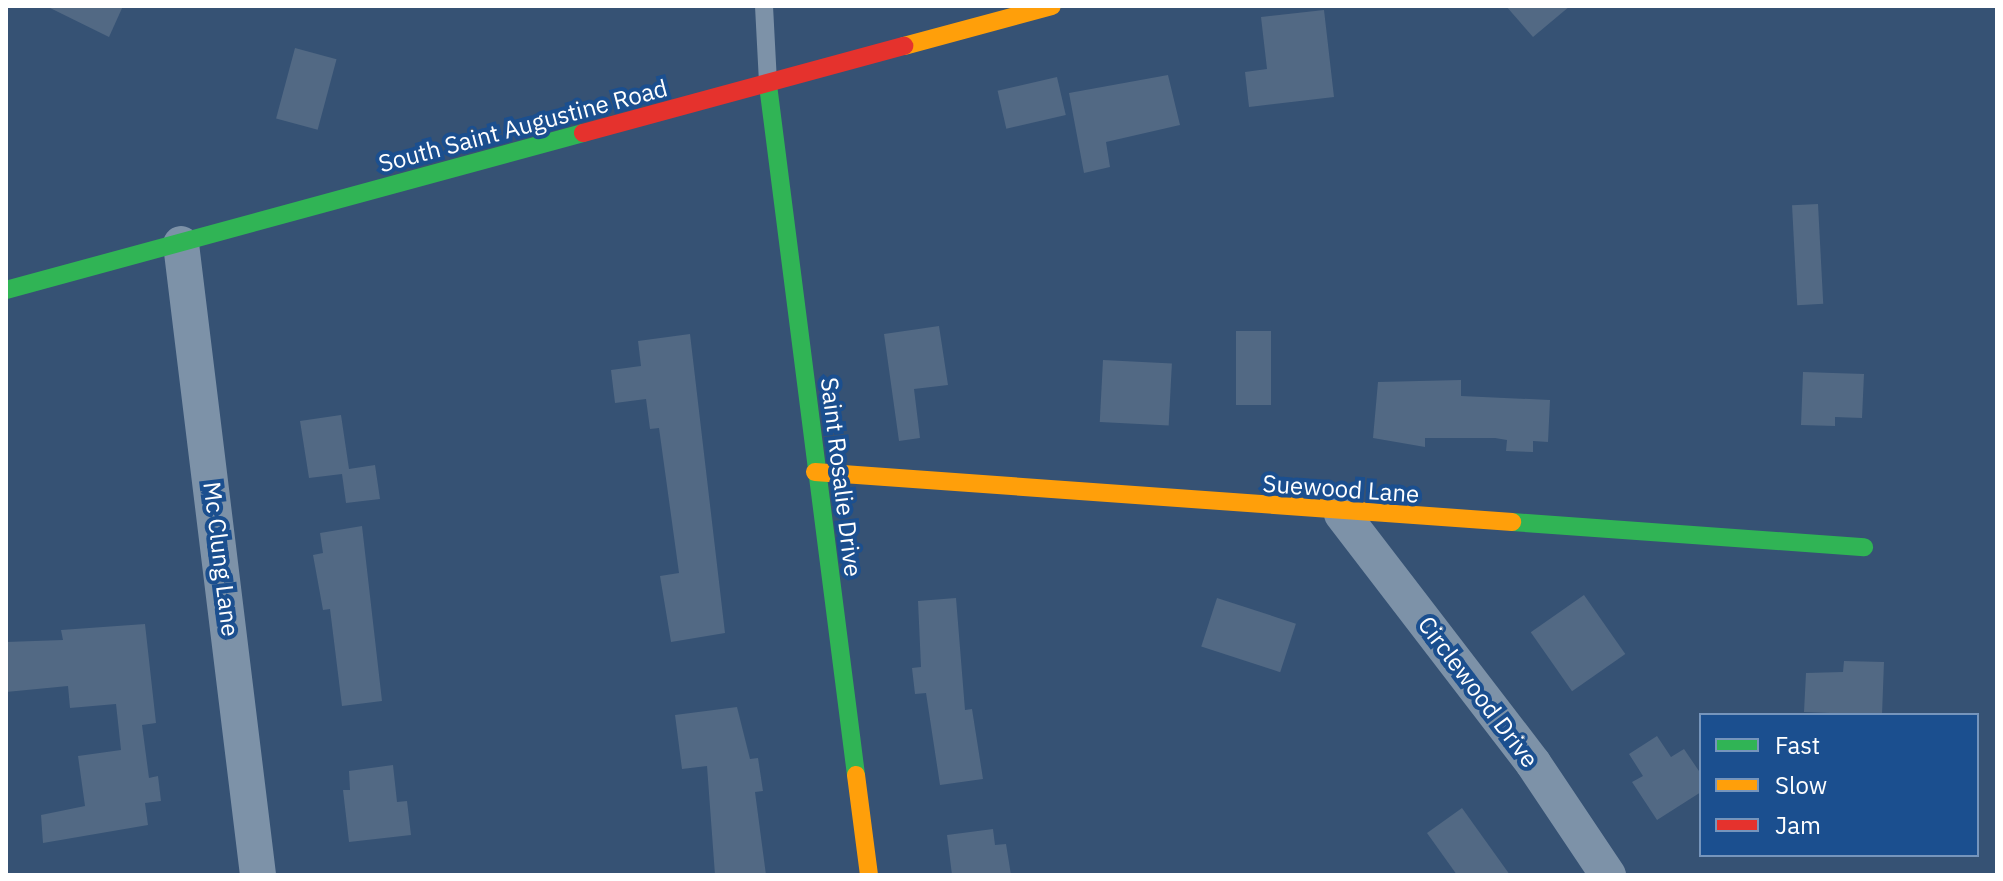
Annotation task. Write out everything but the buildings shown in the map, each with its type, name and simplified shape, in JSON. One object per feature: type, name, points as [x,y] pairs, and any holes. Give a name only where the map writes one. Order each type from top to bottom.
[{"type":"street","name":"South Saint Augustine Road","points":[[6,290],[1052,6]]},
{"type":"street","name":"Saint Rosalie Drive","points":[[768,85],[815,472],[869,875]]},
{"type":"street","name":"Mc Clung Lane","points":[[181,244],[258,875]]},
{"type":"street","name":"Suewood Lane","points":[[815,472],[1342,514],[1864,547]]},
{"type":"street","name":"Circlewood Drive","points":[[1342,514],[1533,763],[1608,875]]},
{"type":"lane","points":[[764,6],[768,85]]},
{"type":"traffic: fast","points":[[768,85],[856,775]]},
{"type":"traffic: fast","points":[[6,290],[583,133]]},
{"type":"traffic: fast","points":[[1512,522],[1864,547]]},
{"type":"traffic: slow","points":[[904,46],[1052,6]]},
{"type":"traffic: slow","points":[[815,472],[1512,522]]},
{"type":"traffic: slow","points":[[856,775],[869,875]]},
{"type":"traffic: jam","points":[[583,133],[904,46]]}]
